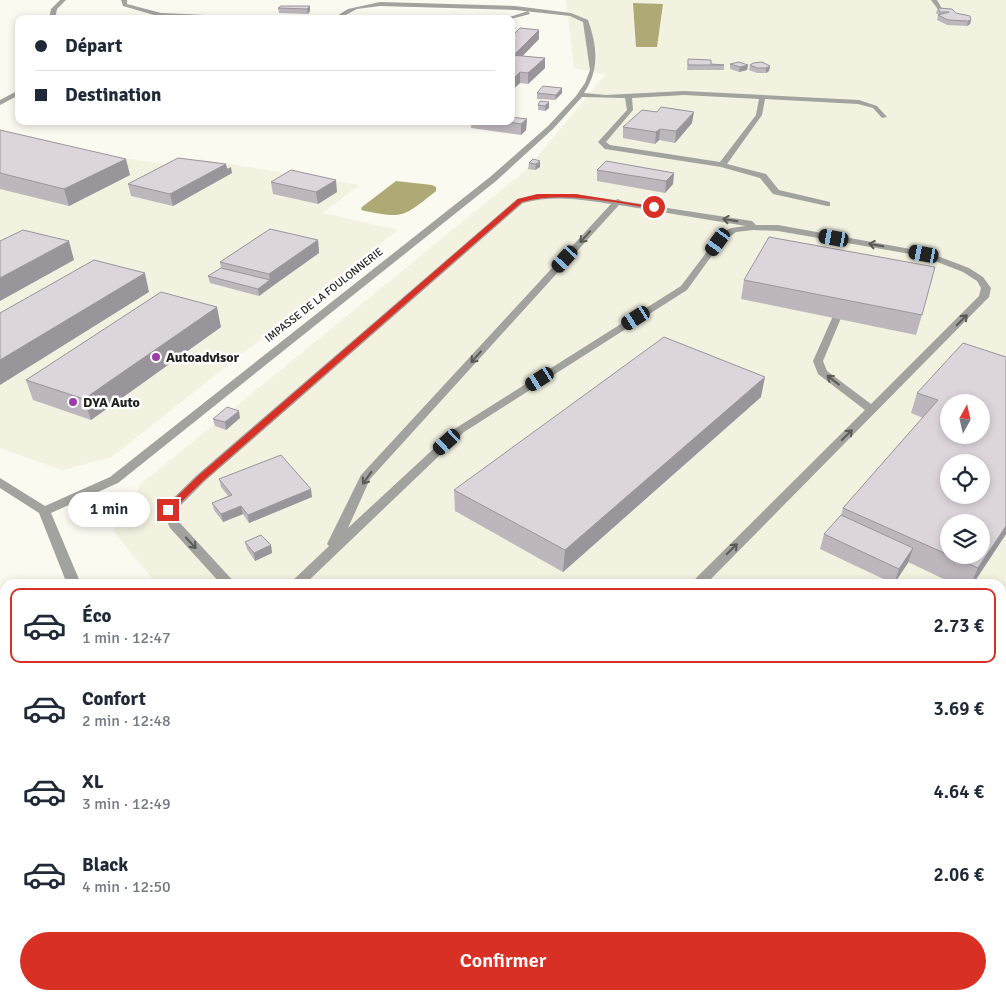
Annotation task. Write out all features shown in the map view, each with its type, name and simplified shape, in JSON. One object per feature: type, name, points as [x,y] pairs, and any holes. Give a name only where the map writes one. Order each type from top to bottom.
[{"type":"street","points":[[53,15],[54,9],[62,0]]},
{"type":"street","points":[[124,0],[125,5],[131,8],[161,15]]},
{"type":"street","points":[[934,0],[942,10]]},
{"type":"street","points":[[340,15],[367,6],[380,4],[516,8],[553,12]]},
{"type":"street","points":[[515,15],[553,12]]},
{"type":"street","name":"IMPASSE DE LA FOULONNERIE","points":[[44,511],[114,480],[493,179],[546,133],[590,80],[593,68],[586,21],[570,15],[553,12]]},
{"type":"street","points":[[579,95],[606,97],[684,93],[860,102],[875,107],[884,118]]},
{"type":"street","points":[[0,103],[15,94]]},
{"type":"street","points":[[628,96],[630,110],[602,142],[608,147],[722,165],[763,176],[776,192],[827,204]]},
{"type":"street","points":[[722,165],[759,115],[762,98]]},
{"type":"street","points":[[224,579],[175,525],[168,510],[201,478],[520,200],[538,196],[558,195],[618,201],[778,228],[932,256],[966,270],[980,279],[986,288],[984,297],[702,579]]},
{"type":"street","points":[[330,552],[365,478],[618,201]]},
{"type":"street","points":[[301,579],[460,430],[684,288],[724,235],[734,230],[778,228]]},
{"type":"street","points":[[834,238],[860,250]]},
{"type":"street","points":[[836,318],[818,361],[822,372],[872,410]]},
{"type":"street","points":[[0,482],[44,511],[72,579]]},
{"type":"shaded area","points":[[566,0],[1006,0],[1006,579],[153,579],[113,531],[142,483],[527,169],[605,75],[574,68]]},
{"type":"shaded area","points":[[633,3],[663,4],[657,47],[636,47]]},
{"type":"shaded area","points":[[0,141],[173,165],[198,159],[359,185],[323,213],[398,230],[112,457],[62,470],[0,448]]},
{"type":"shaded area","points":[[396,181],[432,185],[436,187],[436,191],[416,207],[402,214],[386,215],[361,210],[362,207]]},
{"type":"building","points":[[281,6],[310,6],[307,9],[278,8]]},
{"type":"building","points":[[938,8],[952,9],[956,13],[970,16],[971,20],[948,20],[938,15],[949,12],[940,12]]},
{"type":"building","points":[[520,28],[539,30],[516,53],[515,33]]},
{"type":"building","points":[[515,55],[545,58],[528,73],[520,72],[515,77]]},
{"type":"building","points":[[688,59],[711,60],[711,64],[724,65],[688,65]]},
{"type":"building","points":[[739,62],[748,65],[740,67],[730,64]]},
{"type":"building","points":[[762,62],[770,66],[757,68],[750,65],[753,63]]},
{"type":"building","points":[[543,86],[562,88],[556,95],[537,93]]},
{"type":"building","points":[[540,101],[549,102],[545,106],[538,105]]},
{"type":"building","points":[[661,107],[694,112],[676,131],[660,129],[656,132],[623,127],[642,110],[657,112]]},
{"type":"building","points":[[515,118],[527,119],[521,124],[515,123]]},
{"type":"building","points":[[0,130],[126,159],[64,189],[0,173]]},
{"type":"building","points":[[178,158],[226,164],[170,194],[128,184]]},
{"type":"building","points":[[533,159],[540,161],[536,164],[529,163]]},
{"type":"building","points":[[606,161],[674,173],[666,181],[597,170]]},
{"type":"building","points":[[291,170],[336,180],[316,192],[271,182]]},
{"type":"building","points":[[270,229],[318,240],[269,274],[220,262]]},
{"type":"building","points":[[23,230],[69,241],[0,278],[0,241]]},
{"type":"building","points":[[769,237],[935,267],[922,315],[744,280]]},
{"type":"building","points":[[94,260],[145,273],[0,360],[0,313]]},
{"type":"building","points":[[221,268],[270,280],[258,289],[208,276]]},
{"type":"building","points":[[161,292],[217,307],[84,399],[26,380]]},
{"type":"building","points":[[664,337],[765,377],[565,550],[454,490]]},
{"type":"building","points":[[963,343],[1006,357],[1006,526],[990,550],[990,514],[940,514],[940,551],[843,508],[938,400],[917,393]]},
{"type":"building","points":[[227,407],[239,411],[225,422],[213,419]]},
{"type":"building","points":[[281,455],[311,489],[248,515],[241,506],[221,514],[212,503],[232,495],[219,479]]},
{"type":"building","points":[[841,515],[913,548],[899,569],[824,534]]},
{"type":"building","points":[[261,535],[271,545],[254,553],[245,542]]},
{"type":"building","points":[[969,564],[981,564],[978,568]]},
{"type":"place","name":"Autoadvisor","points":[[156,357]]},
{"type":"place","name":"DYA Auto","points":[[73,402]]},
{"type":"route","points":[[168,510],[201,478],[520,200],[538,196],[558,195],[607,199],[654,207]]}]
